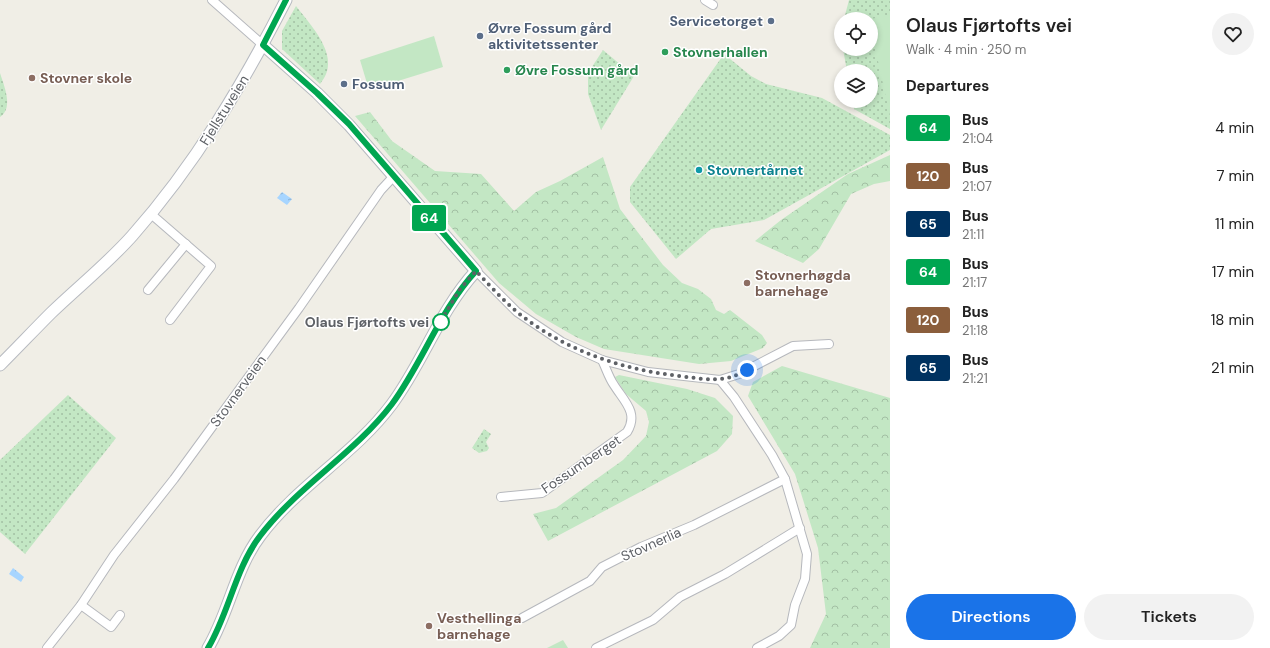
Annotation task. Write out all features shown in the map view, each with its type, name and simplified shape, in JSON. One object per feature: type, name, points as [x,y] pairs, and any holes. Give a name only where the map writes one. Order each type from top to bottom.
[{"type":"street","points":[[212,0],[334,109],[476,271],[517,312],[562,342],[602,360],[648,372],[720,380],[739,374],[793,346],[830,344]]},
{"type":"street","name":"Fjellstuveien","points":[[0,365],[51,313],[111,259],[151,214],[198,152],[216,124],[263,45],[286,0]]},
{"type":"street","points":[[705,0],[713,5]]},
{"type":"street","name":"Stovnerveien","points":[[47,648],[81,606],[114,556],[178,473],[299,308],[381,190],[394,176]]},
{"type":"street","points":[[151,214],[211,266],[170,320]]},
{"type":"street","points":[[148,290],[186,244]]},
{"type":"street","points":[[208,648],[221,624],[247,557],[259,537],[279,513],[362,438],[386,412],[405,384],[457,294],[476,271]]},
{"type":"street","name":"Fossumberget","points":[[501,498],[542,493],[627,432],[632,422],[631,412],[613,384],[602,360]]},
{"type":"street","points":[[720,380],[734,397],[772,455],[785,479],[807,554],[805,579],[795,605],[791,625],[779,636],[757,648]]},
{"type":"street","name":"Stovnerlia","points":[[522,618],[590,581],[602,567],[785,479]]},
{"type":"street","points":[[596,648],[653,620],[680,597],[726,574],[800,528]]},
{"type":"street","points":[[81,606],[111,627],[120,615]]},
{"type":"green space","points":[[849,0],[890,0],[890,129],[854,109],[878,108],[878,64],[846,64],[844,56],[878,56],[878,12],[846,12]]},
{"type":"green space","points":[[296,6],[317,33],[327,53],[328,64],[326,74],[320,84],[282,49],[282,31]]},
{"type":"green space","points":[[890,15],[890,116],[877,56],[878,18]]},
{"type":"green space","points":[[434,36],[443,67],[369,90],[360,60]]},
{"type":"green space","points":[[603,50],[634,76],[601,130],[588,94],[588,73]]},
{"type":"green space","points":[[724,54],[751,76],[766,84],[822,98],[834,105],[834,108],[840,108],[890,135],[890,150],[764,220],[711,229],[676,259],[630,202],[630,187]]},
{"type":"green space","points":[[0,73],[7,96],[7,103],[4,113],[0,117]]},
{"type":"green space","points":[[370,112],[392,141],[435,171],[481,174],[514,211],[536,192],[560,181],[603,157],[620,209],[663,265],[682,283],[698,289],[711,299],[716,310],[724,314],[730,310],[762,335],[767,343],[763,348],[731,361],[699,364],[604,349],[576,337],[536,314],[499,283],[355,116]]},
{"type":"green space","points":[[890,155],[890,181],[874,184],[851,194],[819,249],[803,263],[755,241],[781,220],[848,174]]},
{"type":"green space","points":[[782,366],[890,398],[890,648],[810,648],[826,614],[818,548],[795,474],[748,396],[753,382]]},
{"type":"green space","points":[[619,375],[687,389],[715,398],[733,416],[732,434],[717,451],[548,541],[533,514],[556,508],[623,460],[646,436],[649,422],[646,411],[626,394],[615,377]]},
{"type":"green space","points":[[68,395],[116,438],[25,554],[0,532],[0,460]]},
{"type":"green space","points":[[484,429],[491,434],[486,442],[489,448],[487,451],[479,453],[472,448]]},
{"type":"green space","points":[[563,640],[568,648],[547,648]]},
{"type":"water","points":[[282,192],[292,199],[287,205],[277,198]]},
{"type":"water","points":[[13,568],[24,577],[21,582],[9,574]]},
{"type":"bus line","name":"64","points":[[208,648],[221,624],[240,572],[259,537],[271,521],[287,505],[362,438],[386,412],[399,394],[457,294],[476,271],[349,124],[309,85],[263,45],[286,0]]},
{"type":"place","name":"Servicetorget","points":[[771,21]]},
{"type":"place","name":"Øvre Fossum gård aktivitetssenter","points":[[480,36]]},
{"type":"place","name":"Stovnerhallen","points":[[665,52]]},
{"type":"place","name":"Øvre Fossum gård","points":[[507,70]]},
{"type":"place","name":"Stovner skole","points":[[32,78]]},
{"type":"place","name":"Fossum","points":[[344,84]]},
{"type":"place","name":"Stovnertårnet","points":[[699,170]]},
{"type":"place","name":"Stovnerhøgda barnehage","points":[[747,283]]},
{"type":"place","name":"Olaus Fjørtofts vei","points":[[441,322]]},
{"type":"place","name":"Vesthellinga barnehage","points":[[429,626]]},
{"type":"route","points":[[441,322],[439,324],[460,289],[476,271],[517,312],[562,342],[602,360],[648,372],[720,380],[747,370]]}]
